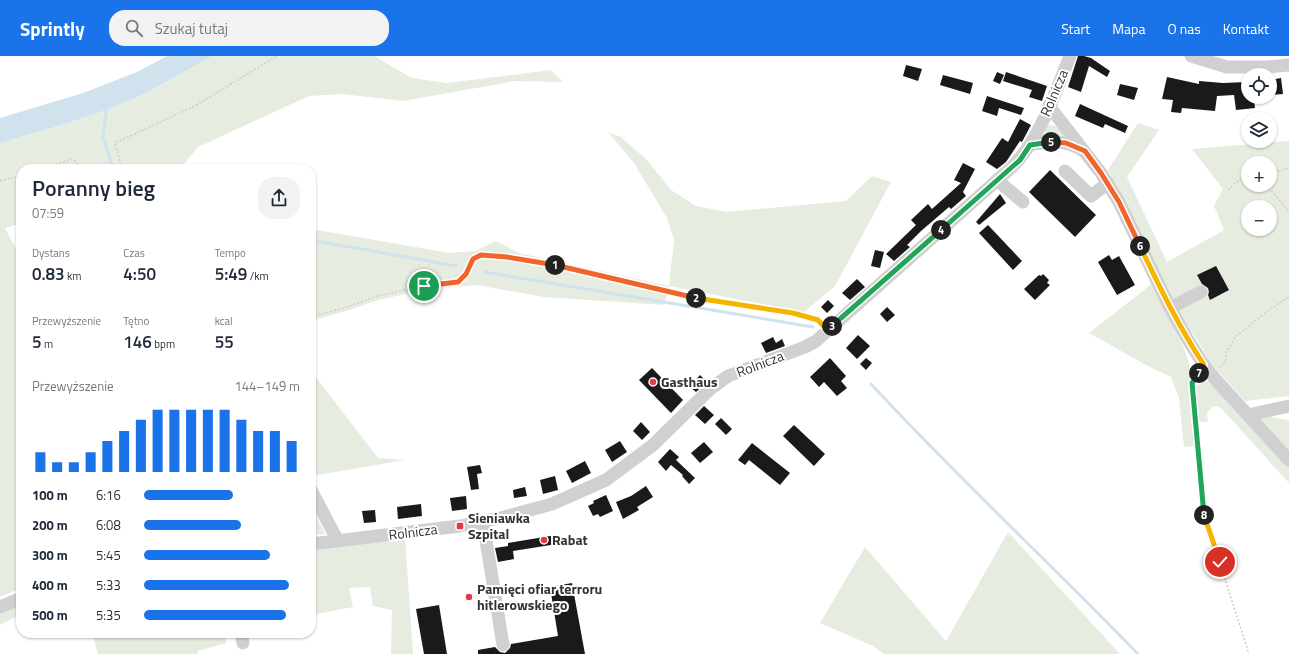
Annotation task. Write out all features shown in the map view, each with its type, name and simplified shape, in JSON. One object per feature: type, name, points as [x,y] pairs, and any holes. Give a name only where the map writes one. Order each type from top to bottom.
[{"type":"street","name":"Rolnicza","points":[[316,543],[404,534],[483,522],[552,504],[606,480],[653,445],[709,390],[728,376],[805,347],[816,341],[1020,160],[1030,145],[1049,106],[1070,56]]},
{"type":"street","points":[[1191,56],[1227,67],[1267,67],[1289,65]]},
{"type":"street","points":[[1049,106],[1085,151],[1108,183],[1119,202],[1170,308],[1188,340],[1208,370],[1289,460]]},
{"type":"street","points":[[1030,145],[1058,142],[1073,145],[1085,151]]},
{"type":"street","points":[[1065,172],[1091,196],[1108,183]]},
{"type":"street","points":[[997,180],[1023,202]]},
{"type":"street","points":[[1170,308],[1201,292]]},
{"type":"street","points":[[1248,415],[1289,406]]},
{"type":"street","points":[[316,499],[338,541]]},
{"type":"street","points":[[483,522],[503,645]]},
{"type":"street","points":[[0,607],[16,600]]},
{"type":"path","points":[[121,164],[115,143],[195,106],[277,56]]},
{"type":"path","points":[[56,164],[73,159],[78,164]]},
{"type":"path","points":[[1277,171],[1289,168]]},
{"type":"path","points":[[0,182],[16,177]]},
{"type":"path","points":[[1228,190],[1241,180]]},
{"type":"path","points":[[1272,192],[1289,211]]},
{"type":"path","points":[[316,316],[347,307],[377,296],[424,286],[458,282],[466,274],[473,259],[481,255],[507,257],[545,263],[682,296],[793,313],[818,320],[827,330]]},
{"type":"path","points":[[1249,654],[1205,517],[1192,383],[1208,370],[1225,363],[1226,353],[1235,337],[1270,309],[1289,297]]},
{"type":"path","points":[[472,596],[482,594]]},
{"type":"shaded area","points":[[212,56],[374,56],[412,78],[447,83],[551,70],[563,82],[515,81],[403,101],[342,94],[309,96],[198,147],[184,164],[16,164],[16,225],[5,228],[16,249],[16,590],[0,597],[0,143],[83,118],[131,100]]},
{"type":"shaded area","points":[[1138,123],[1159,130],[1127,177],[1167,262],[1224,230],[1214,206],[1223,189],[1192,149],[1241,145],[1241,148],[1277,148],[1277,142],[1289,141],[1289,396],[1245,401],[1210,362],[1197,339],[1178,313],[1108,170]]},
{"type":"shaded area","points":[[1052,125],[1057,127],[1070,138],[1056,138],[1047,134],[1045,131],[1047,126]]},
{"type":"shaded area","points":[[608,132],[621,137],[647,160],[671,190],[696,206],[727,212],[846,201],[872,176],[891,182],[835,286],[804,312],[669,286],[674,239],[667,218],[634,163]]},
{"type":"shaded area","points":[[316,230],[450,253],[475,251],[496,241],[519,253],[669,286],[664,305],[544,297],[477,285],[424,290],[378,300],[316,320]]},
{"type":"shaded area","points":[[1153,283],[1185,351],[1189,363],[1194,446],[1184,447],[1179,398],[1171,377],[1146,365],[1089,333]]},
{"type":"shaded area","points":[[316,377],[378,458],[405,460],[316,475]]},
{"type":"shaded area","points":[[1205,381],[1211,382],[1289,465],[1289,483],[1222,409],[1217,406],[1212,407],[1207,413],[1208,422],[1197,422],[1196,387]]},
{"type":"shaded area","points":[[1266,416],[1289,420],[1289,450],[1261,420]]},
{"type":"shaded area","points":[[316,515],[325,534],[316,535]]},
{"type":"shaded area","points":[[1008,532],[1120,654],[884,654],[873,646],[820,623],[865,547],[946,641]]},
{"type":"shaded area","points":[[405,537],[413,654],[391,654],[392,610],[373,606],[370,587],[349,588],[353,607],[316,614],[316,547]]},
{"type":"shaded area","points":[[16,605],[16,617],[0,625],[0,612]]},
{"type":"shaded area","points":[[93,638],[226,638],[226,643],[198,651],[198,654],[98,654]]},
{"type":"water","points":[[167,56],[212,56],[131,100],[83,118],[0,143],[0,118],[83,93],[137,72]]},
{"type":"building","points":[[1078,56],[1091,58],[1110,71],[1107,77],[1089,66],[1081,92],[1068,87]]},
{"type":"building","points":[[906,65],[922,69],[918,81],[903,76]]},
{"type":"building","points":[[997,72],[1004,75],[1000,84],[993,81]]},
{"type":"building","points":[[1006,72],[1047,86],[1042,101],[1029,97],[1032,90],[1003,81]]},
{"type":"building","points":[[943,75],[973,83],[970,94],[940,85]]},
{"type":"building","points":[[1167,77],[1199,84],[1199,81],[1223,83],[1241,82],[1241,104],[1255,104],[1255,108],[1236,110],[1234,95],[1217,96],[1215,111],[1182,108],[1181,113],[1171,112],[1173,100],[1162,99]]},
{"type":"building","points":[[1281,78],[1283,94],[1277,94],[1277,79]]},
{"type":"building","points":[[1120,84],[1138,88],[1134,100],[1117,95]]},
{"type":"building","points":[[987,96],[1024,108],[1021,115],[999,108],[997,116],[982,111]]},
{"type":"building","points":[[1080,104],[1128,126],[1125,133],[1105,124],[1103,128],[1075,116]]},
{"type":"building","points":[[1020,119],[1031,125],[1022,142],[1020,141],[1006,162],[997,169],[986,162],[1002,138],[1008,142]]},
{"type":"building","points":[[963,163],[975,169],[963,192],[966,196],[951,209],[949,207],[921,231],[907,245],[910,247],[894,261],[886,254],[916,225],[911,220],[928,204],[932,209],[961,183],[954,180]]},
{"type":"building","points":[[1050,170],[1096,215],[1075,237],[1029,192]]},
{"type":"building","points":[[1000,194],[1006,203],[979,225],[976,222]]},
{"type":"building","points":[[988,225],[1022,261],[1013,270],[979,233]]},
{"type":"building","points":[[875,250],[884,252],[880,268],[871,266]]},
{"type":"building","points":[[1109,255],[1112,260],[1119,256],[1135,285],[1117,295],[1098,262]]},
{"type":"building","points":[[1216,266],[1229,290],[1210,300],[1208,288],[1202,284],[1197,275]]},
{"type":"building","points":[[1043,274],[1049,280],[1047,283],[1050,285],[1035,300],[1024,289],[1039,275],[1041,276]]},
{"type":"building","points":[[857,279],[865,287],[850,300],[842,293]]},
{"type":"building","points":[[828,300],[834,306],[827,313],[821,307]]},
{"type":"building","points":[[887,307],[895,315],[887,322],[880,314]]},
{"type":"building","points":[[858,335],[870,346],[857,359],[846,348]]},
{"type":"building","points":[[773,337],[776,343],[782,339],[785,346],[766,353],[761,343]]},
{"type":"building","points":[[830,358],[846,376],[841,381],[847,388],[837,396],[824,382],[819,387],[810,377]]},
{"type":"building","points":[[866,358],[872,363],[866,370],[860,364]]},
{"type":"building","points":[[652,368],[683,400],[671,413],[639,380]]},
{"type":"building","points":[[700,375],[707,382],[696,392],[690,387]]},
{"type":"building","points":[[704,406],[714,415],[705,424],[695,415]]},
{"type":"building","points":[[721,418],[732,429],[726,435],[715,424]]},
{"type":"building","points":[[641,422],[650,432],[642,440],[633,431]]},
{"type":"building","points":[[794,425],[825,454],[814,466],[783,436]]},
{"type":"building","points":[[620,441],[627,452],[612,462],[605,450]]},
{"type":"building","points":[[704,442],[713,452],[700,463],[691,453]]},
{"type":"building","points":[[752,443],[790,473],[780,485],[749,460],[745,465],[738,460]]},
{"type":"building","points":[[670,449],[679,457],[676,460],[695,478],[689,484],[682,476],[683,475],[671,465],[666,471],[658,462]]},
{"type":"building","points":[[585,461],[591,473],[572,483],[566,471]]},
{"type":"building","points":[[480,465],[482,473],[477,474],[479,489],[471,490],[467,467]]},
{"type":"building","points":[[555,476],[558,490],[543,494],[540,480]]},
{"type":"building","points":[[646,486],[653,497],[637,507],[639,510],[623,519],[616,502],[631,496]]},
{"type":"building","points":[[525,487],[527,496],[514,498],[513,490]]},
{"type":"building","points":[[606,495],[613,511],[600,517],[598,514],[593,516],[588,506],[594,503],[593,501]]},
{"type":"building","points":[[466,496],[467,509],[452,511],[450,498]]},
{"type":"building","points":[[421,504],[422,516],[398,519],[397,507]]},
{"type":"building","points":[[375,510],[376,522],[364,523],[362,511]]},
{"type":"building","points":[[556,535],[557,544],[513,551],[514,559],[498,562],[495,548],[508,546],[508,543]]},
{"type":"building","points":[[572,583],[585,654],[478,654],[478,650],[495,647],[500,652],[505,653],[510,648],[511,644],[558,636],[550,587]]},
{"type":"building","points":[[439,605],[447,654],[424,654],[416,609]]},
{"type":"waterway","points":[[105,106],[106,114],[103,136],[111,164]]},
{"type":"waterway","points":[[316,241],[456,266]]},
{"type":"waterway","points":[[485,272],[813,327]]},
{"type":"waterway","points":[[871,384],[937,453],[1138,654]]},
{"type":"place","name":"Gasthaus","points":[[653,382]]},
{"type":"place","name":"Sieniawka Szpital","points":[[460,526]]},
{"type":"place","name":"Rabat","points":[[544,540]]},
{"type":"place","name":"Pamięci ofiar terroru hitlerowskiego","points":[[469,597]]},
{"type":"route","points":[[424,286],[458,282],[466,274],[473,259],[481,255],[507,257],[545,263],[682,296],[793,313],[818,320],[827,330],[1020,160],[1030,145],[1051,142],[1073,145],[1085,151],[1119,202],[1170,308],[1204,365],[1192,383],[1205,517],[1220,562]]}]
